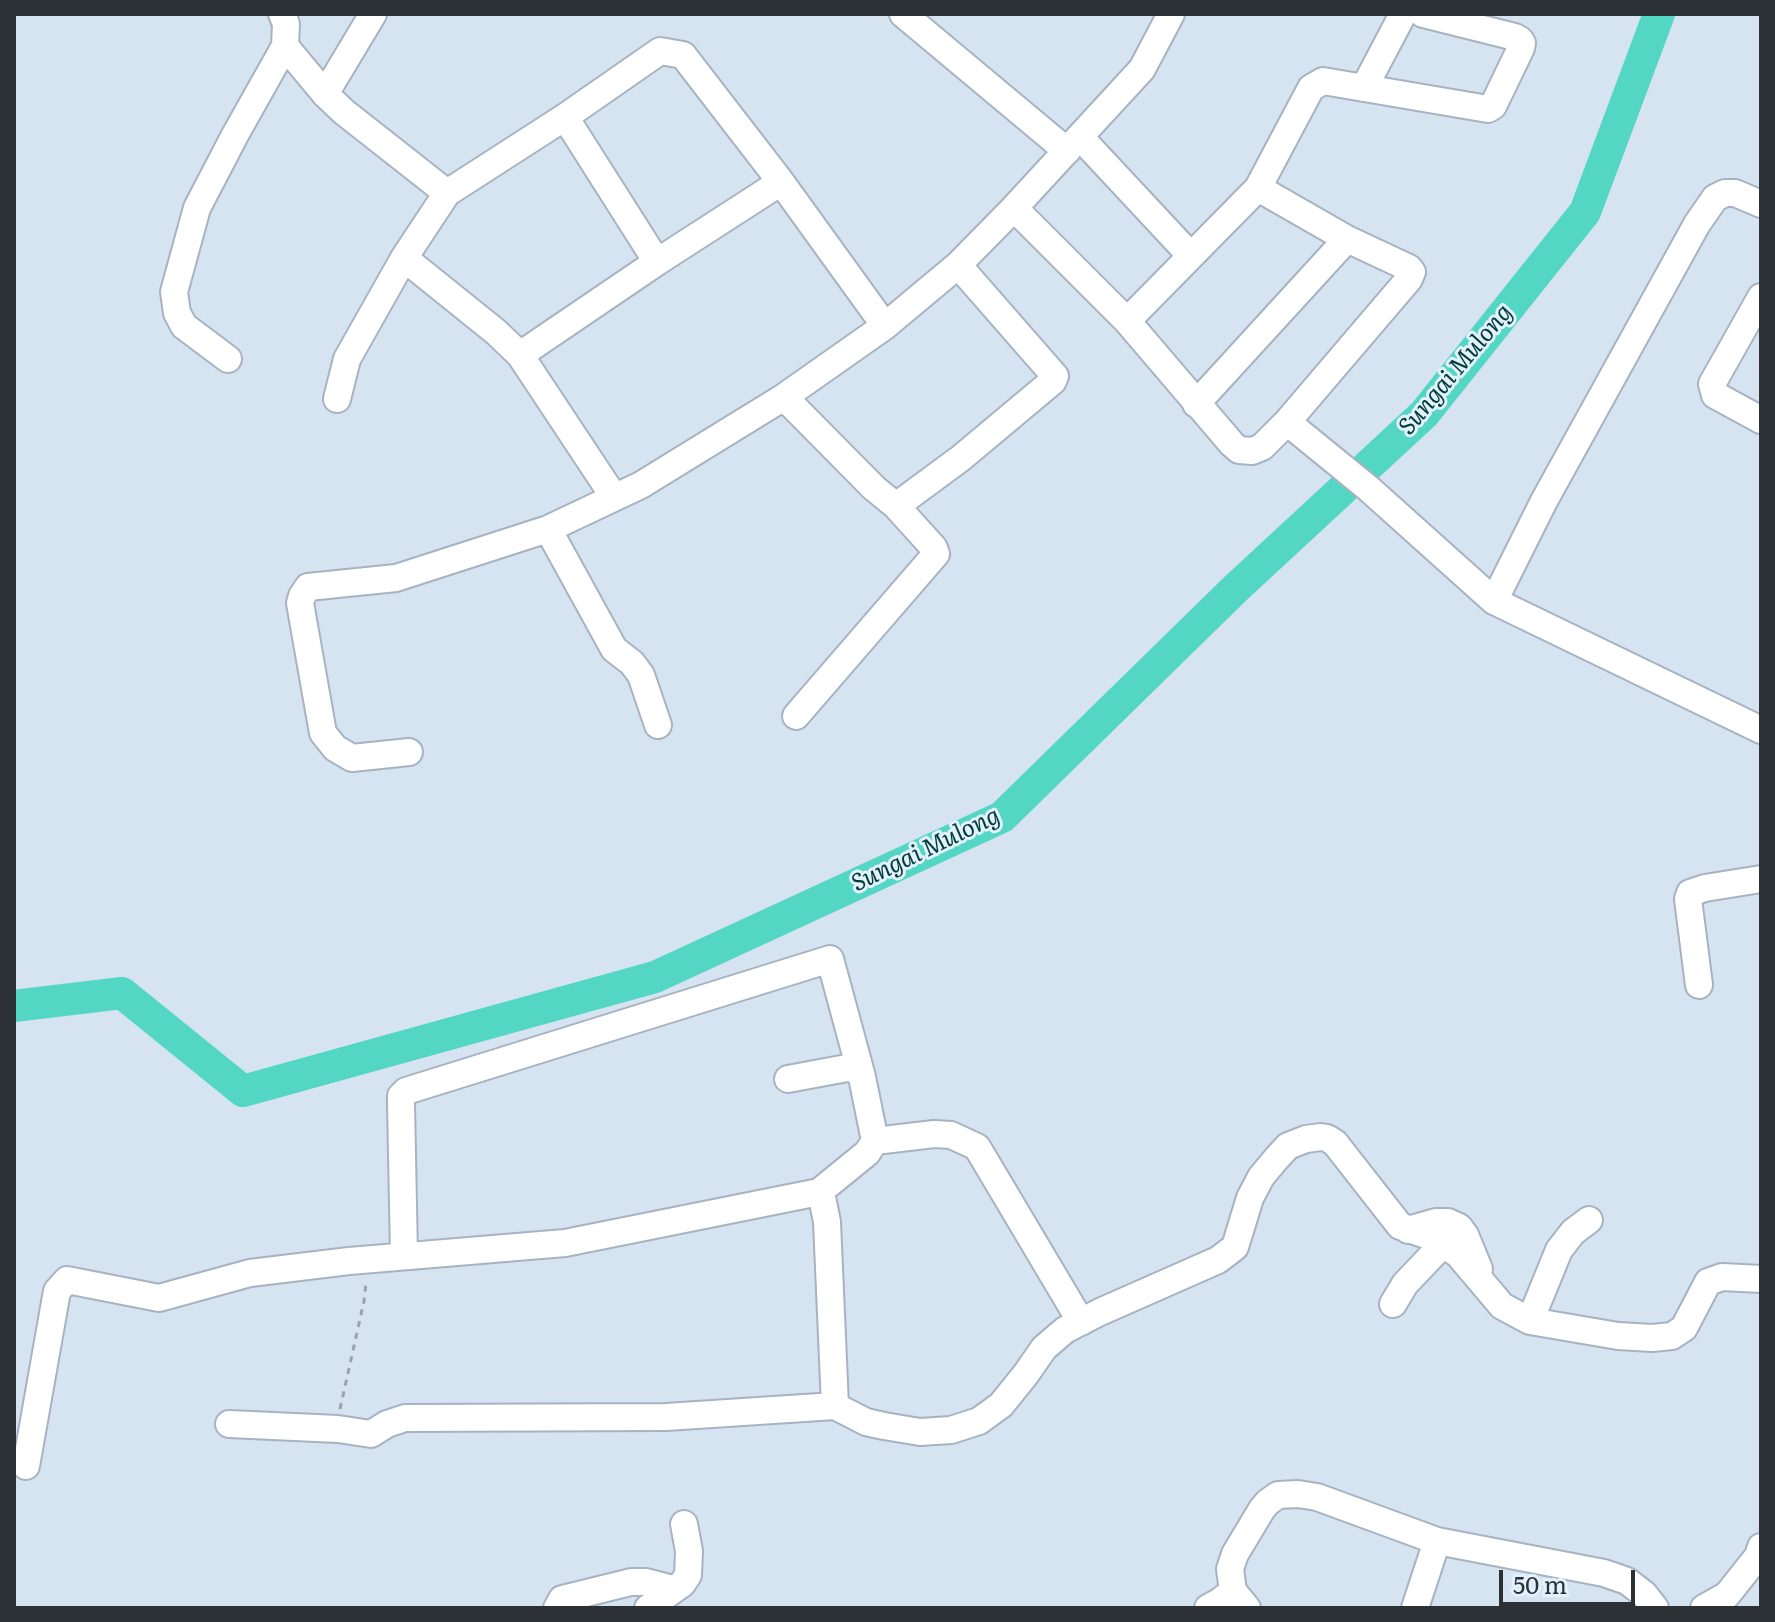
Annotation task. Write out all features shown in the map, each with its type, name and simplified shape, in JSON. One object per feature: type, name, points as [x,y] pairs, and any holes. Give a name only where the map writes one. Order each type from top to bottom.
[{"type":"street","points":[[228,359],[184,326],[177,313],[174,292],[197,208],[285,46],[286,24],[282,14]]},
{"type":"street","points":[[325,94],[373,14]]},
{"type":"street","points":[[903,14],[1074,144],[1191,256]]},
{"type":"street","points":[[409,752],[352,758],[335,748],[323,733],[300,603],[308,587],[396,578],[548,529],[641,485],[784,397],[885,326],[958,265],[1142,69],[1171,14]]},
{"type":"street","points":[[1364,88],[1403,14]]},
{"type":"street","points":[[1127,321],[1258,188],[1311,88],[1323,81],[1488,109],[1493,106],[1521,48],[1520,40],[1423,14]]},
{"type":"street","points":[[285,46],[344,112],[447,193]]},
{"type":"street","points":[[337,399],[347,359],[404,258],[447,193],[660,51],[683,55],[781,182],[885,326]]},
{"type":"street","points":[[565,117],[657,262]]},
{"type":"street","points":[[520,355],[781,182]]},
{"type":"street","points":[[1014,208],[1127,321],[1239,450],[1252,451],[1294,429],[1412,272],[1258,188]]},
{"type":"street","points":[[1494,601],[1544,501],[1697,224],[1715,198],[1725,193],[1735,193],[1761,204]]},
{"type":"street","points":[[1196,404],[1347,239]]},
{"type":"street","points":[[404,258],[520,355],[614,497]]},
{"type":"street","points":[[896,506],[961,458],[1053,381],[1055,376],[958,265]]},
{"type":"street","points":[[1761,297],[1712,384],[1715,395],[1761,420]]},
{"type":"street","points":[[784,397],[874,488],[896,506],[936,554],[796,716]]},
{"type":"street","points":[[1294,429],[1368,488],[1494,601],[1761,730]]},
{"type":"street","points":[[548,529],[614,649],[632,663],[641,675],[658,725]]},
{"type":"street","points":[[1699,985],[1688,899],[1690,893],[1761,879]]},
{"type":"street","points":[[26,1466],[57,1291],[67,1280],[159,1298],[250,1273],[367,1259],[565,1243],[819,1192],[867,1153],[875,1141],[862,1077],[830,959],[406,1091],[401,1096],[404,1256]]},
{"type":"street","points":[[788,1079],[847,1068],[856,1069],[862,1077]]},
{"type":"street","points":[[875,1141],[934,1134],[951,1135],[977,1147],[1081,1322]]},
{"type":"street","points":[[229,1424],[338,1429],[371,1434],[405,1418],[666,1417],[835,1406],[866,1422],[920,1432],[940,1432],[979,1421],[1001,1405],[1044,1348],[1065,1330],[1218,1260],[1235,1247],[1250,1198],[1261,1177],[1288,1146],[1321,1137],[1335,1143],[1400,1226],[1444,1243],[1458,1254],[1502,1306],[1530,1321],[1618,1336],[1672,1336],[1684,1328],[1708,1282],[1722,1277],[1761,1279]]},
{"type":"street","points":[[819,1192],[827,1222],[835,1406]]},
{"type":"street","points":[[1530,1321],[1559,1250],[1573,1232],[1589,1220]]},
{"type":"street","points":[[1408,1230],[1436,1222],[1448,1222],[1459,1227],[1476,1260],[1481,1280]]},
{"type":"street","points":[[1393,1304],[1405,1284],[1444,1243]]},
{"type":"street","points":[[1208,1608],[1219,1602],[1240,1600],[1230,1569],[1235,1554],[1268,1502],[1278,1495],[1298,1494],[1317,1497],[1437,1541],[1604,1573],[1627,1581],[1644,1594],[1655,1608]]},
{"type":"street","points":[[648,1608],[682,1584],[688,1575],[689,1551],[684,1524]]},
{"type":"street","points":[[1415,1608],[1437,1541]]},
{"type":"street","points":[[1704,1608],[1727,1595],[1758,1556],[1761,1547]]},
{"type":"street","points":[[557,1608],[562,1599],[631,1582],[646,1582],[673,1589]]},
{"type":"path","points":[[338,1429],[364,1301],[367,1259]]},
{"type":"waterway","name":"Sungai Mulong","points":[[14,1006],[122,993],[243,1091],[655,977],[1002,817],[1235,589],[1424,414],[1585,212],[1659,14]]}]
